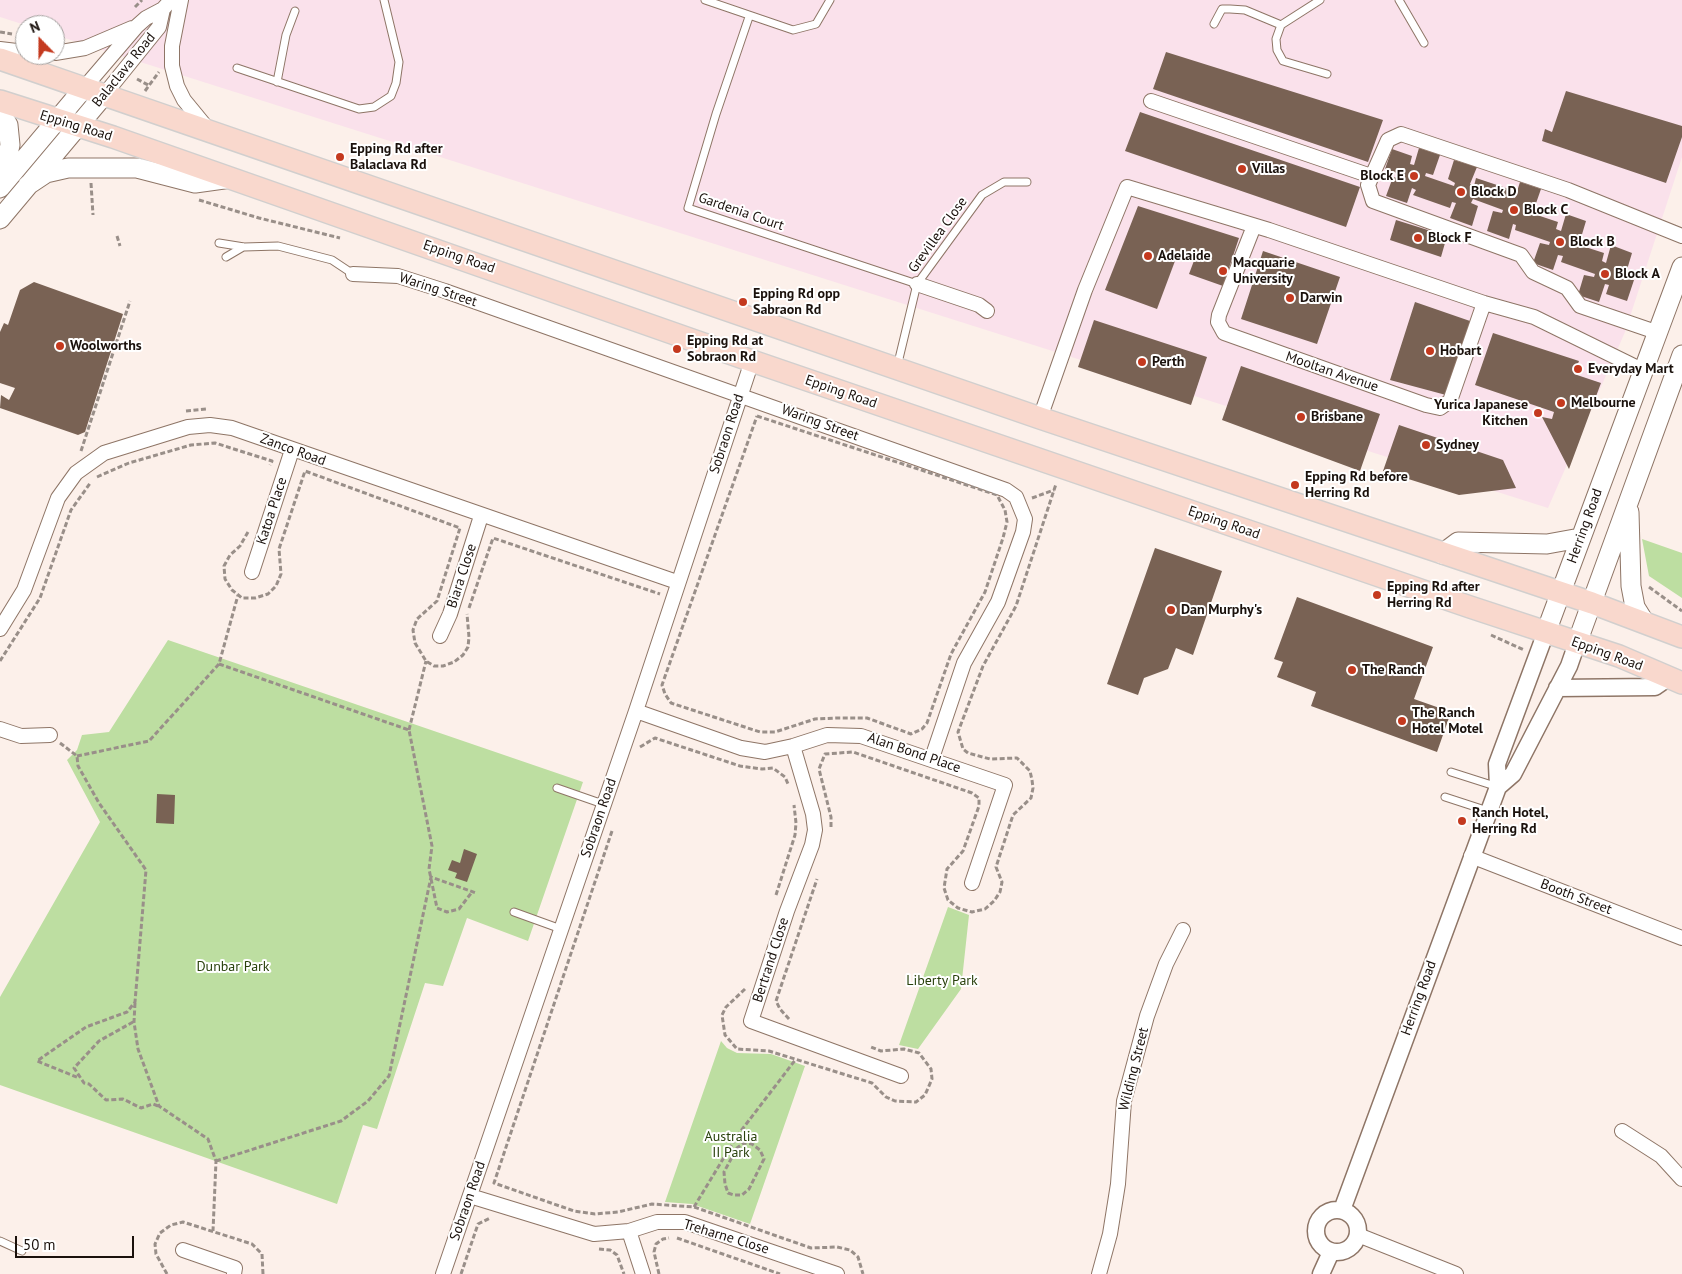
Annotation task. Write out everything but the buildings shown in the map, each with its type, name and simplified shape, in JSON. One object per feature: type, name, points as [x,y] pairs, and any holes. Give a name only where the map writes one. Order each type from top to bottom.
[{"type":"main road","points":[[0,59],[212,134],[404,197],[1040,418],[1560,592],[1682,637]]},
{"type":"main road","name":"Balaclava Road","points":[[0,187],[84,88]]},
{"type":"main road","name":"Balaclava Road","points":[[0,219],[76,126],[104,95]]},
{"type":"main road","name":"Epping Road","points":[[0,101],[231,178],[752,361],[1619,656],[1675,680]]},
{"type":"main road","points":[[0,113],[8,125],[10,146],[0,187]]},
{"type":"main road","points":[[28,185],[46,173],[68,168],[137,168],[195,183],[231,178]]},
{"type":"main road","name":"Herring Road","points":[[1546,632],[1580,538],[1659,334],[1682,268]]},
{"type":"main road","name":"Herring Road","points":[[1577,643],[1682,355]]},
{"type":"main road","points":[[1628,505],[1631,529],[1631,586],[1635,607],[1645,623]]},
{"type":"main road","points":[[1442,554],[1458,542],[1547,544],[1580,538]]},
{"type":"street","points":[[181,0],[172,46],[172,66],[177,86],[184,100],[212,134]]},
{"type":"street","name":"Balaclava Road","points":[[84,88],[146,18],[167,5]]},
{"type":"street","name":"Balaclava Road","points":[[104,95],[159,27],[167,5]]},
{"type":"street","points":[[65,51],[85,48],[138,26]]},
{"type":"street","points":[[0,49],[15,51]]},
{"type":"street","points":[[1151,101],[1371,176]]},
{"type":"street","points":[[1659,334],[1580,306],[1566,288],[1533,272],[1521,255],[1373,201],[1368,185],[1388,140],[1401,134],[1568,190],[1682,236]]},
{"type":"street","points":[[1040,418],[1085,290],[1127,186],[1254,226],[1484,303],[1534,317],[1644,371]]},
{"type":"street","name":"Mooltan Avenue","points":[[1254,226],[1219,315],[1218,322],[1224,333],[1426,405],[1440,408],[1450,401],[1484,303]]},
{"type":"street","name":"Waring Street","points":[[353,274],[398,276],[426,285],[1006,490],[1016,497],[1025,519],[1023,532],[998,602],[964,663],[932,758]]},
{"type":"street","points":[[917,284],[979,306],[987,311]]},
{"type":"street","name":"Sobraon Road","points":[[443,1274],[636,711],[677,582],[752,361]]},
{"type":"street","name":"Zanco Road","points":[[0,629],[24,590],[58,498],[76,473],[104,453],[188,427],[210,425],[232,428],[481,516],[677,582]]},
{"type":"street","name":"Katoa Place","points":[[252,572],[292,450]]},
{"type":"street","name":"Biara Close","points":[[440,636],[450,614],[481,516]]},
{"type":"street","name":"Herring Road","points":[[1342,1210],[1498,787],[1497,764],[1546,632]]},
{"type":"street","name":"Herring Road","points":[[1498,787],[1513,774],[1557,688],[1577,643]]},
{"type":"street","points":[[1557,688],[1655,687],[1675,680]]},
{"type":"street","name":"Alan Bond Place","points":[[636,711],[741,748],[765,752],[793,746],[827,735],[861,736],[932,758],[1005,785],[972,883]]},
{"type":"street","points":[[0,729],[21,736],[50,735]]},
{"type":"street","name":"Bertrand Close","points":[[793,746],[813,814],[815,830],[812,846],[787,911],[751,1021],[901,1076]]},
{"type":"street","name":"Booth Street","points":[[1471,856],[1682,938]]},
{"type":"street","name":"Wilding Street","points":[[1099,1274],[1110,1234],[1118,1184],[1124,1101],[1147,1016],[1166,964],[1183,930]]},
{"type":"street","points":[[1622,1131],[1661,1156],[1682,1179]]},
{"type":"street","name":"Treharne Close","points":[[470,1196],[594,1234],[629,1230],[657,1222],[685,1222],[837,1274]]},
{"type":"street","points":[[1342,1210],[1348,1212],[1356,1222],[1358,1236],[1351,1247],[1338,1252],[1331,1252],[1319,1243],[1316,1230],[1321,1216],[1327,1212],[1342,1210]]},
{"type":"street","points":[[629,1230],[643,1274]]},
{"type":"street","points":[[1358,1236],[1456,1274]]},
{"type":"street","points":[[182,1250],[235,1268],[234,1274]]},
{"type":"street","points":[[1321,1274],[1331,1252]]},
{"type":"lane","points":[[236,68],[362,110],[384,102],[390,96],[396,83],[399,62],[384,0]]},
{"type":"lane","points":[[705,0],[793,30],[816,24],[830,0]]},
{"type":"lane","points":[[1320,0],[1281,25],[1276,39],[1277,50],[1283,61],[1327,74]]},
{"type":"lane","points":[[1399,0],[1424,42]]},
{"type":"lane","points":[[1214,24],[1222,10],[1230,9],[1245,10],[1281,25]]},
{"type":"lane","points":[[277,82],[286,36],[294,11]]},
{"type":"lane","name":"Gardenia Court","points":[[749,16],[688,208],[917,284]]},
{"type":"lane","name":"Grevillea Close","points":[[897,368],[917,284],[982,195],[1004,182],[1028,182]]},
{"type":"lane","points":[[219,244],[244,247],[278,246],[332,260],[353,274]]},
{"type":"lane","points":[[226,258],[244,247]]},
{"type":"lane","points":[[1451,772],[1498,787]]},
{"type":"lane","points":[[557,788],[603,804]]},
{"type":"lane","points":[[1445,796],[1488,811]]},
{"type":"lane","points":[[514,912],[561,929]]},
{"type":"lane","points":[[0,1241],[22,1251]]},
{"type":"path","points":[[136,79],[150,86],[162,67]]},
{"type":"path","points":[[91,180],[93,215]]},
{"type":"path","points":[[84,181],[99,180]]},
{"type":"path","points":[[194,198],[259,218],[343,238]]},
{"type":"path","points":[[117,236],[120,246]]},
{"type":"path","points":[[85,453],[78,458],[130,301]]},
{"type":"path","points":[[177,414],[199,409],[208,410]]},
{"type":"path","points":[[757,416],[997,496],[1005,510],[1007,522],[985,592],[951,654],[927,723],[922,729],[911,734],[867,718],[836,718],[816,719],[775,732],[760,732],[671,703],[664,694],[662,685],[757,416]]},
{"type":"path","points":[[0,661],[40,598],[71,510],[93,479],[129,463],[191,444],[215,443],[272,461],[268,471]]},
{"type":"path","points":[[250,526],[240,546],[230,555],[224,566],[225,579],[242,598],[255,598],[268,594],[276,586],[281,574],[279,549],[305,471],[460,528],[437,601],[417,620],[413,630],[415,643],[426,661],[434,666],[443,666],[454,662],[468,647],[469,638],[466,616],[493,538],[660,594]]},
{"type":"path","points":[[1031,499],[1055,490],[1057,484]]},
{"type":"path","points":[[1647,585],[1682,611]]},
{"type":"path","points":[[77,756],[149,741],[219,664],[238,595]]},
{"type":"path","points":[[1514,646],[1520,648]]},
{"type":"path","points":[[426,661],[409,730],[432,846],[429,869],[437,908],[447,912],[459,909],[474,892],[431,877]]},
{"type":"path","points":[[219,664],[409,730]]},
{"type":"path","points":[[50,735],[77,756],[78,766],[99,803],[146,870],[134,1022],[138,1049],[145,1073],[159,1106]]},
{"type":"path","points":[[638,755],[641,745],[655,738],[740,766],[762,769],[772,768],[785,777],[788,787]]},
{"type":"path","points":[[831,832],[831,818],[819,769],[825,754],[853,752],[972,793],[979,798],[979,806],[963,851],[946,869],[944,888],[948,900],[958,908],[972,912],[985,909],[994,902],[1000,892],[1002,882],[996,867],[1013,815],[1026,804],[1033,788],[1030,771],[1018,758],[990,759],[968,753],[963,749]]},
{"type":"path","points":[[774,899],[795,835],[794,804]]},
{"type":"path","points":[[613,829],[494,1182],[574,1211],[595,1214],[618,1212],[652,1204],[694,1207],[811,1248],[837,1247],[850,1250],[858,1257],[863,1274]]},
{"type":"path","points":[[794,1021],[787,1018],[776,1000],[819,872]]},
{"type":"path","points":[[216,1161],[342,1121],[368,1101],[389,1076],[431,877]]},
{"type":"path","points":[[748,980],[745,989],[726,1007],[722,1016],[724,1035],[737,1049],[769,1051],[872,1083],[886,1097],[895,1102],[916,1102],[925,1094],[932,1079],[931,1069],[919,1053],[904,1049],[881,1051],[864,1045]]},
{"type":"path","points":[[79,1078],[37,1061],[86,1027],[127,1012],[135,1002]]},
{"type":"path","points":[[134,1022],[99,1041],[74,1068],[79,1078],[84,1083],[89,1084],[106,1100],[123,1099],[141,1108],[153,1104],[159,1106],[208,1139],[216,1161],[213,1231]]},
{"type":"path","points":[[694,1207],[737,1136],[796,1059]]},
{"type":"path","points":[[737,1136],[744,1143],[752,1144],[760,1150],[764,1159],[749,1189],[742,1195],[734,1195],[728,1193],[724,1184],[724,1172],[737,1148],[744,1143]]},
{"type":"path","points":[[462,1274],[478,1224],[489,1217],[498,1220]]},
{"type":"path","points":[[167,1274],[156,1254],[155,1244],[160,1233],[171,1226],[183,1222],[252,1244],[262,1254],[263,1274]]},
{"type":"path","points":[[659,1274],[654,1252],[656,1244],[663,1238],[676,1237],[780,1274]]},
{"type":"path","points":[[592,1248],[610,1250],[617,1255],[624,1274]]},
{"type":"shaded area","name":"Macquarie University","points":[[0,0],[1682,0],[1682,157],[1625,332],[1548,508],[65,38],[65,15],[15,15],[15,22],[0,17]]},
{"type":"green space","points":[[1642,539],[1682,553],[1682,598],[1649,576]]},
{"type":"green space","name":"Dunbar Park","points":[[168,640],[583,782],[528,941],[467,918],[443,986],[425,983],[377,1129],[363,1125],[337,1204],[0,1085],[0,997],[100,822],[67,760],[77,750],[82,735],[109,732]]},
{"type":"green space","name":"Liberty Park","points":[[948,907],[969,915],[961,989],[918,1049],[899,1045]]},
{"type":"green space","name":"Australia II Park","points":[[721,1041],[727,1048],[737,1053],[771,1054],[805,1066],[750,1224],[692,1204],[665,1202]]},
{"type":"place","name":"Epping Rd after Balaclava Rd","points":[[340,157]]},
{"type":"place","name":"Villas","points":[[1242,169]]},
{"type":"place","name":"Block E","points":[[1414,176]]},
{"type":"place","name":"Block D","points":[[1461,192]]},
{"type":"place","name":"Block C","points":[[1514,210]]},
{"type":"place","name":"Block F","points":[[1418,238]]},
{"type":"place","name":"Block B","points":[[1560,242]]},
{"type":"place","name":"Adelaide","points":[[1148,256]]},
{"type":"place","name":"Macquarie University","points":[[1223,271]]},
{"type":"place","name":"Block A","points":[[1605,274]]},
{"type":"place","name":"Darwin","points":[[1290,298]]},
{"type":"place","name":"Epping Rd opp Sabraon Rd","points":[[743,302]]},
{"type":"place","name":"Woolworths","points":[[60,346]]},
{"type":"place","name":"Epping Rd at Sobraon Rd","points":[[677,349]]},
{"type":"place","name":"Hobart","points":[[1430,351]]},
{"type":"place","name":"Perth","points":[[1142,362]]},
{"type":"place","name":"Everyday Mart","points":[[1578,369]]},
{"type":"place","name":"Melbourne","points":[[1561,403]]},
{"type":"place","name":"Yurica Japanese Kitchen","points":[[1538,413]]},
{"type":"place","name":"Brisbane","points":[[1301,417]]},
{"type":"place","name":"Sydney","points":[[1426,445]]},
{"type":"place","name":"Epping Rd before Herring Rd","points":[[1295,485]]},
{"type":"place","name":"Epping Rd after Herring Rd","points":[[1377,595]]},
{"type":"place","name":"Dan Murphy's","points":[[1171,610]]},
{"type":"place","name":"The Ranch","points":[[1352,670]]},
{"type":"place","name":"The Ranch Hotel Motel","points":[[1402,721]]},
{"type":"place","name":"Ranch Hotel, Herring Rd","points":[[1462,821]]}]
